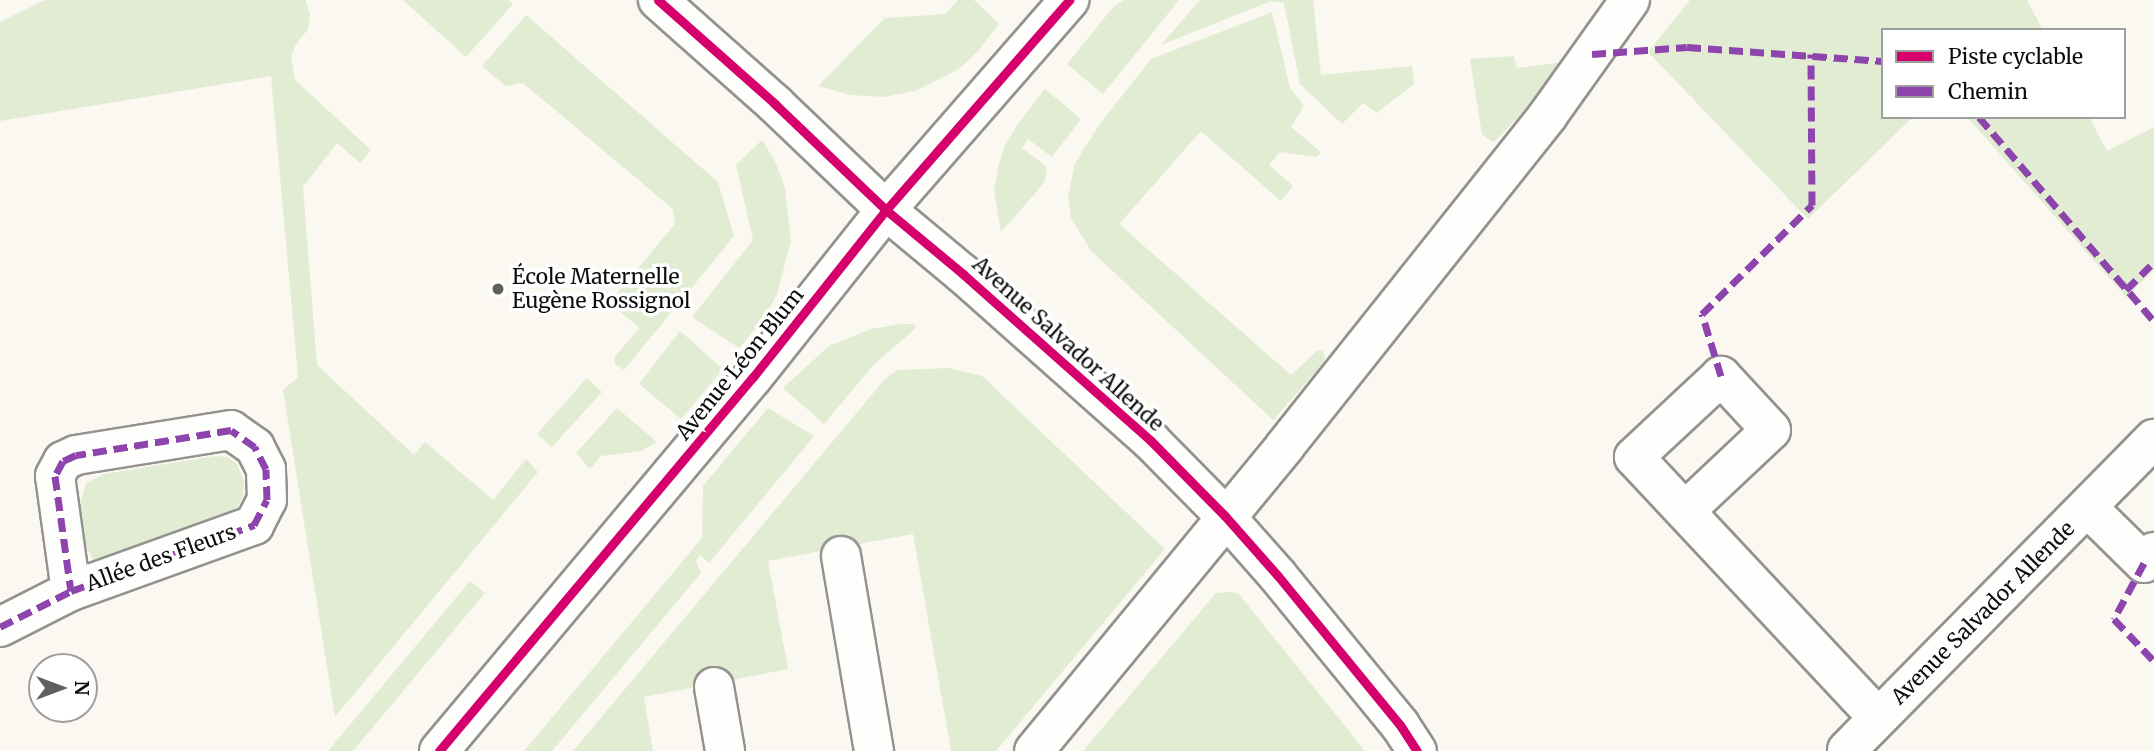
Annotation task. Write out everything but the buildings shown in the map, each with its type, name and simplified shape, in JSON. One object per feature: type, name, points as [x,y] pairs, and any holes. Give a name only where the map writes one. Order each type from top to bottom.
[{"type":"street","name":"Avenue Salvador Allende","points":[[658,0],[775,104],[886,210],[963,274],[1151,441],[1225,516],[1374,693],[1417,751]]},
{"type":"street","name":"Avenue Léon Blum","points":[[439,751],[753,377],[886,210],[1069,0]]},
{"type":"street","points":[[1034,751],[1285,446],[1548,115],[1630,0]]},
{"type":"street","name":"Allée des Fleurs","points":[[0,627],[71,591],[254,525],[267,500],[266,469],[255,447],[230,430],[76,455],[63,461],[55,476],[71,591]]},
{"type":"street","name":"Avenue Salvador Allende","points":[[1847,751],[2154,439]]},
{"type":"street","name":"Avenue Salvador Allende","points":[[2088,508],[2144,563],[2154,552]]},
{"type":"street","name":"Avenue Salvador Allende","points":[[1685,511],[1878,718]]},
{"type":"street","points":[[841,556],[874,751]]},
{"type":"street","points":[[714,687],[725,751]]},
{"type":"green space","points":[[45,0],[306,0],[310,15],[308,29],[295,46],[291,57],[295,80],[371,150],[360,163],[337,143],[303,187],[317,365],[414,455],[425,442],[493,500],[526,459],[538,472],[335,717],[283,390],[298,377],[271,76],[0,121],[0,22]]},
{"type":"green space","points":[[403,0],[508,0],[513,4],[466,57]]},
{"type":"green space","points":[[958,0],[974,0],[999,24],[977,52],[959,69],[915,91],[883,97],[850,95],[818,86],[885,18],[945,14]]},
{"type":"green space","points":[[1124,0],[1179,0],[1103,94],[1067,64],[1114,6]]},
{"type":"green space","points":[[1200,0],[1313,0],[1321,75],[1412,66],[1414,84],[1377,113],[1363,103],[1342,124],[1300,84],[1284,3],[1271,1],[1161,45]]},
{"type":"green space","points":[[1690,0],[2027,0],[2042,28],[1881,28],[1881,119],[1911,119],[1808,219],[1648,52]]},
{"type":"green space","points":[[1272,12],[1290,88],[1304,106],[1291,127],[1321,152],[1317,157],[1280,152],[1269,165],[1293,186],[1281,201],[1201,131],[1119,224],[1291,375],[1317,351],[1323,351],[1325,358],[1320,367],[1273,420],[1091,251],[1071,218],[1068,198],[1074,166],[1082,152],[1099,125],[1151,59]]},
{"type":"green space","points":[[526,15],[718,182],[734,236],[624,370],[615,364],[615,356],[640,328],[609,303],[675,224],[673,209],[523,83],[506,86],[482,66]]},
{"type":"green space","points":[[1514,56],[1517,68],[1565,62],[1523,112],[1495,141],[1491,141],[1482,134],[1470,59]]},
{"type":"green space","points":[[1045,89],[1081,119],[1052,157],[1028,139],[1022,148],[1047,167],[1044,183],[1001,232],[994,190],[998,167],[1005,145],[1017,125]]},
{"type":"green space","points":[[1969,119],[2090,119],[2107,151],[2154,127],[2154,270],[2126,297]]},
{"type":"green space","points":[[762,140],[776,163],[785,188],[791,241],[777,294],[764,318],[739,348],[692,317],[753,240],[736,165]]},
{"type":"green space","points":[[914,324],[916,328],[874,364],[824,424],[783,388],[829,346],[871,329]]},
{"type":"green space","points":[[680,331],[723,369],[681,419],[639,384]]},
{"type":"green space","points":[[949,368],[982,376],[1165,549],[996,751],[951,751],[913,534],[768,561],[788,669],[644,697],[653,751],[573,751],[885,379],[897,370]]},
{"type":"green space","points":[[587,378],[602,392],[552,447],[537,434]]},
{"type":"green space","points":[[617,408],[657,442],[641,451],[601,456],[590,469],[576,453]]},
{"type":"green space","points":[[768,408],[814,436],[709,563],[700,555],[696,561],[701,573],[552,751],[524,751],[702,538],[703,486]]},
{"type":"green space","points":[[215,456],[228,457],[237,464],[244,481],[243,496],[235,512],[102,565],[93,560],[85,543],[80,504],[86,483],[104,474]]},
{"type":"green space","points":[[470,581],[485,593],[353,751],[328,751]]},
{"type":"green space","points":[[1216,593],[1238,593],[1365,751],[1083,751]]},
{"type":"marked path","points":[[1592,54],[1687,47],[1881,61]]},
{"type":"marked path","points":[[1721,376],[1702,314],[1812,205],[1811,54]]},
{"type":"marked path","points":[[1981,119],[2154,321]]},
{"type":"marked path","points":[[2126,290],[2154,262]]},
{"type":"marked path","points":[[0,627],[71,591],[254,525],[267,500],[266,469],[255,447],[231,430],[76,455],[63,461],[55,476],[71,591]]},
{"type":"marked path","points":[[2144,563],[2114,619],[2154,661]]},
{"type":"cycle path","points":[[658,0],[775,104],[886,210],[963,274],[1151,441],[1225,516],[1278,576],[1400,725],[1417,751]]},
{"type":"cycle path","points":[[439,751],[753,377],[886,210],[1069,0]]},
{"type":"place","name":"École Maternelle Eugène Rossignol","points":[[498,289]]}]
